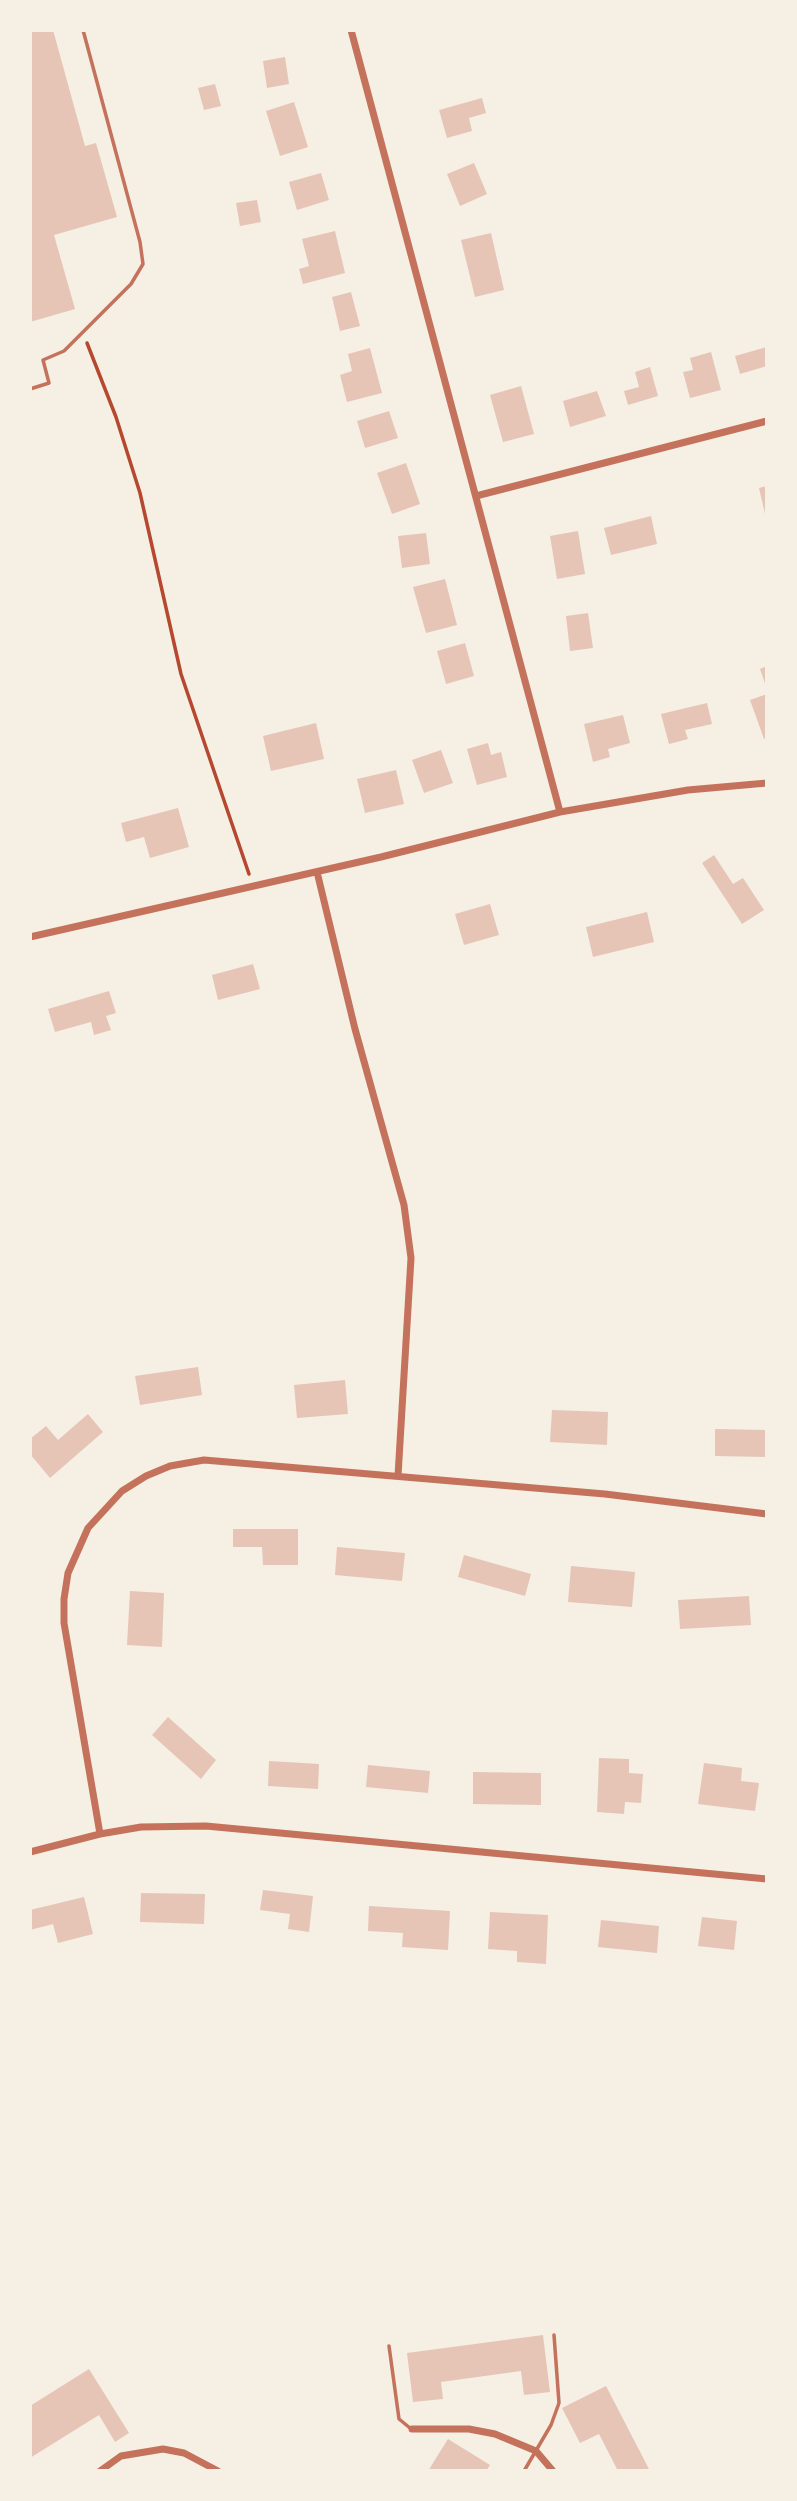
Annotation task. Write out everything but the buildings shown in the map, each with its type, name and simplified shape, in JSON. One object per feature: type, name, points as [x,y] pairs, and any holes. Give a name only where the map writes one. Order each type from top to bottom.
[{"type":"street","points":[[351,30],[560,812]]},
{"type":"street","points":[[475,496],[767,421]]},
{"type":"street","points":[[30,937],[317,872],[560,812],[688,790],[767,783]]},
{"type":"street","points":[[317,872],[355,1029],[404,1205],[411,1258],[398,1476]]},
{"type":"street","points":[[100,1834],[64,1623],[64,1599],[77,1549],[104,1507],[146,1476],[170,1466],[204,1460],[605,1494],[767,1514]]},
{"type":"street","points":[[30,1852],[100,1834],[141,1827],[206,1826],[767,1879]]},
{"type":"street","points":[[412,2429],[469,2429],[495,2434],[536,2451],[552,2471]]},
{"type":"street","points":[[100,2471],[121,2456],[163,2449],[184,2453],[218,2471]]},
{"type":"lane","points":[[30,389],[49,383],[43,360],[64,351],[131,284],[143,264],[140,242],[83,30]]},
{"type":"lane","points":[[524,2471],[559,2403],[554,2335]]},
{"type":"lane","points":[[389,2346],[399,2419],[412,2429]]},
{"type":"path","points":[[82,332],[116,417],[136,481],[181,674],[252,886]]}]
